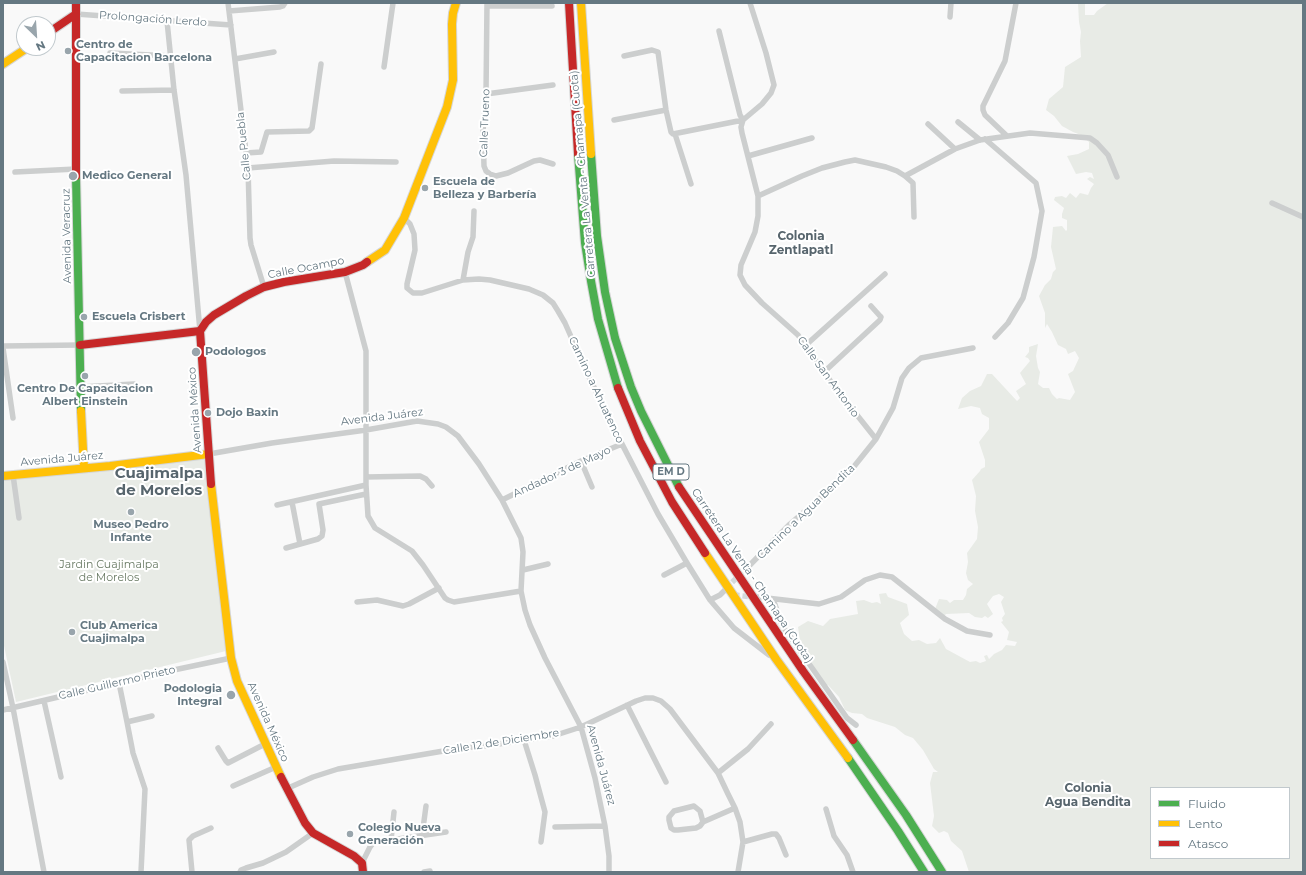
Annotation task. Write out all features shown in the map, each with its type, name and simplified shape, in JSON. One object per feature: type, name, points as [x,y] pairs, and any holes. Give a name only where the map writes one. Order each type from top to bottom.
[{"type":"main road","name":"Avenida Veracruz","points":[[76,3],[76,169],[80,387],[84,468]]},
{"type":"main road","name":"Calle Ocampo","points":[[200,331],[206,322],[214,315],[264,287],[284,282],[345,272],[363,265],[385,250],[404,218],[449,100],[453,80],[452,24],[456,3]]},
{"type":"main road","name":"Carretera La Venta - Chamapa (Cuota)","points":[[569,3],[579,179],[585,243],[598,319],[613,373],[629,416],[640,441],[672,502],[714,567],[776,659],[848,758],[924,872]]},
{"type":"main road","name":"Carretera La Venta - Chamapa (Cuota)","points":[[581,3],[597,236],[605,292],[615,338],[631,387],[667,464],[704,525],[802,671],[906,815],[942,872]]},
{"type":"main road","points":[[56,28],[76,14]]},
{"type":"main road","points":[[3,64],[16,55]]},
{"type":"main road","points":[[80,345],[200,331]]},
{"type":"main road","name":"Avenida México","points":[[200,331],[211,487],[231,658],[237,682],[286,789],[305,823],[313,833],[354,856],[362,863]]},
{"type":"main road","name":"Avenida Juárez","points":[[3,476],[110,466],[209,454]]},
{"type":"main road","points":[[362,863],[363,872]]},
{"type":"street","name":"Calle Puebla","points":[[228,3],[248,168],[250,238],[264,287]]},
{"type":"street","points":[[229,11],[280,7],[285,3]]},
{"type":"street","points":[[384,67],[393,3]]},
{"type":"street","points":[[675,134],[743,120],[762,104],[771,93],[774,85],[766,53],[750,3]]},
{"type":"street","points":[[950,17],[951,3]]},
{"type":"street","points":[[1007,136],[985,114],[983,106],[1005,61],[1016,3]]},
{"type":"street","points":[[487,5],[552,6]]},
{"type":"street","name":"Calle Trueno","points":[[487,5],[486,94],[483,131],[483,153],[486,171],[490,174],[501,176],[534,161],[540,160],[553,164]]},
{"type":"street","name":"Prolongación Lerdo","points":[[76,14],[231,25]]},
{"type":"street","name":"Avenida México","points":[[167,21],[174,90],[186,175],[200,331]]},
{"type":"street","name":"Calle San Antonio","points":[[719,30],[740,115],[743,120],[741,127],[742,133],[758,196],[758,216],[755,232],[741,265],[740,275],[745,285],[762,303],[798,335],[876,440]]},
{"type":"street","points":[[624,56],[652,50],[658,52],[666,110],[671,132],[675,134],[691,184]]},
{"type":"street","points":[[235,59],[274,52]]},
{"type":"street","points":[[110,53],[170,56]]},
{"type":"street","points":[[246,153],[261,152],[267,132],[309,131],[312,128],[320,64]]},
{"type":"street","points":[[486,94],[553,85]]},
{"type":"street","points":[[122,91],[174,90]]},
{"type":"street","points":[[614,120],[666,110]]},
{"type":"street","points":[[958,122],[983,140],[1036,183],[1042,211],[1034,257],[1023,298],[1008,323],[995,337]]},
{"type":"street","points":[[928,124],[955,149]]},
{"type":"street","points":[[905,176],[955,149],[983,140],[1030,133],[1090,138],[1098,143],[1108,155],[1117,177]]},
{"type":"street","points":[[748,156],[812,138]]},
{"type":"street","points":[[758,196],[822,168],[855,160],[886,167],[905,176],[913,183],[914,217]]},
{"type":"street","points":[[248,168],[334,161],[396,162]]},
{"type":"street","points":[[15,172],[76,169]]},
{"type":"street","points":[[1272,203],[1303,217]]},
{"type":"street","points":[[463,280],[468,252],[473,237],[474,211]]},
{"type":"street","name":"Camino a Ahuatenco","points":[[404,218],[410,224],[414,234],[415,250],[407,284],[409,291],[415,294],[463,280],[490,280],[529,289],[543,295],[552,303],[558,311],[587,373],[658,514],[687,564],[710,600],[734,628],[776,659]]},
{"type":"street","points":[[345,272],[366,351],[366,494],[368,516],[375,528],[412,551],[445,598],[454,602],[521,591]]},
{"type":"street","points":[[806,345],[885,274]]},
{"type":"street","points":[[824,372],[880,320],[881,317],[871,306]]},
{"type":"street","points":[[13,418],[3,347],[80,345]]},
{"type":"street","name":"Camino a Agua Bendita","points":[[747,568],[790,524],[848,474],[876,440],[893,408],[902,378],[909,368],[921,358],[973,348]]},
{"type":"street","points":[[80,387],[134,384]]},
{"type":"street","name":"Avenida Juárez","points":[[209,454],[417,421],[434,423],[446,427],[458,436],[502,500],[521,538],[524,552],[521,591],[525,610],[545,658],[581,727],[595,778],[605,826],[609,856],[609,872]]},
{"type":"street","name":"Andador 3 de Mayo","points":[[502,500],[622,444]]},
{"type":"street","points":[[581,462],[592,487]]},
{"type":"street","points":[[13,475],[19,518]]},
{"type":"street","points":[[366,476],[420,476],[426,479],[432,486]]},
{"type":"street","points":[[277,505],[366,485]]},
{"type":"street","points":[[286,548],[318,539],[323,534],[319,504],[366,494]]},
{"type":"street","points":[[292,502],[300,544]]},
{"type":"street","points":[[523,570],[548,564]]},
{"type":"street","points":[[664,575],[687,564]]},
{"type":"street","points":[[758,597],[819,604],[841,597],[865,580],[880,575],[892,577],[945,619],[967,631],[990,635]]},
{"type":"street","points":[[357,602],[377,600],[403,606],[439,588]]},
{"type":"street","points":[[710,600],[720,595],[725,590]]},
{"type":"street","points":[[720,595],[729,595]]},
{"type":"street","points":[[773,599],[782,625],[847,718],[856,725]]},
{"type":"street","name":"Calle Guillermo Prieto","points":[[3,710],[231,658]]},
{"type":"street","points":[[3,662],[44,872]]},
{"type":"street","points":[[119,683],[133,753],[145,790],[141,872]]},
{"type":"street","name":"Calle 12 de Diciembre","points":[[286,789],[313,777],[338,769],[461,748],[553,736],[581,727],[645,698],[653,698],[670,709],[701,748],[718,773],[736,808],[743,842],[738,872]]},
{"type":"street","points":[[44,701],[61,777]]},
{"type":"street","points":[[627,705],[666,782]]},
{"type":"street","points":[[127,722],[152,716]]},
{"type":"street","points":[[718,773],[748,749],[771,724]]},
{"type":"street","points":[[524,740],[545,812],[541,842]]},
{"type":"street","points":[[218,748],[228,763],[266,744]]},
{"type":"street","points":[[233,786],[276,767]]},
{"type":"street","points":[[422,836],[426,806]]},
{"type":"street","points":[[703,822],[700,811],[694,806],[674,811],[669,817],[671,828],[674,830],[696,828],[703,822],[736,808]]},
{"type":"street","points":[[826,809],[834,836],[847,855],[853,872]]},
{"type":"street","points":[[391,840],[394,812]]},
{"type":"street","points":[[555,827],[605,826]]},
{"type":"street","points":[[192,872],[189,840],[193,836],[211,828]]},
{"type":"street","points":[[362,863],[370,847],[373,843],[378,841],[446,832]]},
{"type":"street","points":[[240,872],[246,868],[263,863],[286,852],[313,833]]},
{"type":"street","points":[[743,842],[776,834],[786,855]]},
{"type":"green space","points":[[1078,3],[1085,3],[1085,15],[1094,15],[1108,3],[1303,3],[1303,872],[969,872],[962,851],[951,841],[948,833],[944,831],[939,833],[932,826],[934,816],[930,783],[933,772],[938,772],[934,769],[923,750],[913,738],[905,735],[895,727],[867,718],[862,714],[852,713],[845,710],[839,697],[828,685],[824,687],[800,640],[798,627],[808,621],[823,626],[830,619],[858,614],[856,601],[864,600],[881,604],[879,594],[886,593],[888,597],[907,604],[909,615],[900,623],[904,634],[912,641],[919,640],[927,644],[936,643],[940,638],[946,649],[970,662],[976,661],[980,663],[986,661],[984,656],[987,655],[989,659],[994,654],[1002,650],[1006,645],[1015,646],[1017,642],[1007,640],[1009,632],[1001,622],[1003,621],[1002,618],[1005,614],[1001,602],[1004,597],[999,594],[993,596],[987,604],[993,614],[988,618],[985,616],[982,618],[975,617],[969,613],[946,614],[943,617],[935,609],[939,599],[947,600],[950,603],[954,600],[963,600],[967,589],[973,584],[968,580],[966,573],[968,562],[967,553],[977,539],[978,527],[975,511],[976,496],[972,480],[981,469],[985,467],[985,460],[979,442],[989,429],[989,418],[982,414],[980,408],[971,406],[958,409],[962,398],[970,391],[981,386],[987,374],[992,374],[1017,401],[1020,398],[1016,391],[1026,384],[1020,373],[1030,361],[1025,357],[1029,352],[1029,347],[1038,344],[1036,356],[1040,372],[1038,384],[1043,388],[1049,388],[1057,399],[1070,400],[1075,392],[1068,374],[1073,371],[1079,358],[1075,351],[1068,354],[1066,349],[1058,345],[1047,324],[1045,328],[1045,313],[1039,296],[1056,269],[1051,247],[1053,227],[1062,226],[1066,231],[1067,230],[1067,220],[1062,218],[1064,208],[1054,200],[1055,197],[1062,196],[1066,198],[1070,193],[1076,198],[1080,193],[1088,195],[1094,184],[1087,179],[1090,177],[1094,179],[1092,173],[1086,172],[1076,174],[1067,156],[1078,154],[1089,149],[1089,142],[1081,135],[1062,126],[1054,116],[1046,110],[1049,99],[1063,87],[1065,67],[1081,57],[1081,32]]},
{"type":"green space","name":"Jardin Cuajimalpa de Morelos","points":[[209,454],[226,651],[16,702],[3,641],[3,479]]},
{"type":"tunnel","points":[[726,588],[747,568]]},
{"type":"tunnel","points":[[734,595],[753,597]]},
{"type":"traffic: fast","points":[[578,154],[585,243],[591,281],[598,319],[618,388]]},
{"type":"traffic: fast","points":[[591,154],[597,236],[605,292],[615,338],[631,387],[641,411],[679,487]]},
{"type":"traffic: fast","points":[[76,176],[81,411]]},
{"type":"traffic: fast","points":[[853,740],[906,815],[942,872]]},
{"type":"traffic: fast","points":[[848,758],[924,872]]},
{"type":"traffic: slow","points":[[367,262],[385,250],[404,218],[447,107],[453,80],[452,24],[456,3]]},
{"type":"traffic: slow","points":[[581,3],[591,154]]},
{"type":"traffic: slow","points":[[3,64],[16,55]]},
{"type":"traffic: slow","points":[[81,411],[84,468]]},
{"type":"traffic: slow","points":[[3,476],[110,466],[209,454]]},
{"type":"traffic: slow","points":[[211,484],[231,658],[237,681],[281,777]]},
{"type":"traffic: slow","points":[[705,553],[776,659],[848,758]]},
{"type":"traffic: jam","points":[[76,3],[76,176]]},
{"type":"traffic: jam","points":[[569,3],[578,154]]},
{"type":"traffic: jam","points":[[56,28],[76,14]]},
{"type":"traffic: jam","points":[[200,331],[206,322],[214,315],[264,287],[284,282],[345,272],[367,262]]},
{"type":"traffic: jam","points":[[200,331],[211,484]]},
{"type":"traffic: jam","points":[[80,345],[200,331]]},
{"type":"traffic: jam","points":[[618,388],[640,441],[672,502],[705,553]]},
{"type":"traffic: jam","points":[[679,487],[803,671],[853,740]]},
{"type":"traffic: jam","points":[[281,777],[305,823],[313,833],[354,856],[362,863],[363,872]]},
{"type":"place","name":"Centro de Capacitacion Barcelona","points":[[68,51]]},
{"type":"place","name":"Medico General","points":[[73,176]]},
{"type":"place","name":"Escuela de Belleza y Barbería","points":[[425,188]]},
{"type":"place","name":"Escuela Crisbert","points":[[84,317]]},
{"type":"place","name":"Podologos","points":[[196,352]]},
{"type":"place","name":"Centro De Capacitacion Albert Einstein","points":[[85,376]]},
{"type":"place","name":"Dojo Baxin","points":[[208,413]]},
{"type":"place","name":"Museo Pedro Infante","points":[[131,512]]},
{"type":"place","name":"Club America Cuajimalpa","points":[[72,632]]},
{"type":"place","name":"Podologia Integral","points":[[231,695]]},
{"type":"place","name":"Colegio Nueva Generación","points":[[350,834]]},
{"type":"district","name":"Colonia Zentlapatl","points":[[801,243]]},
{"type":"district","name":"Cuajimalpa de Morelos","points":[[159,482]]},
{"type":"district","name":"Colonia Agua Bendita","points":[[1088,795]]}]
